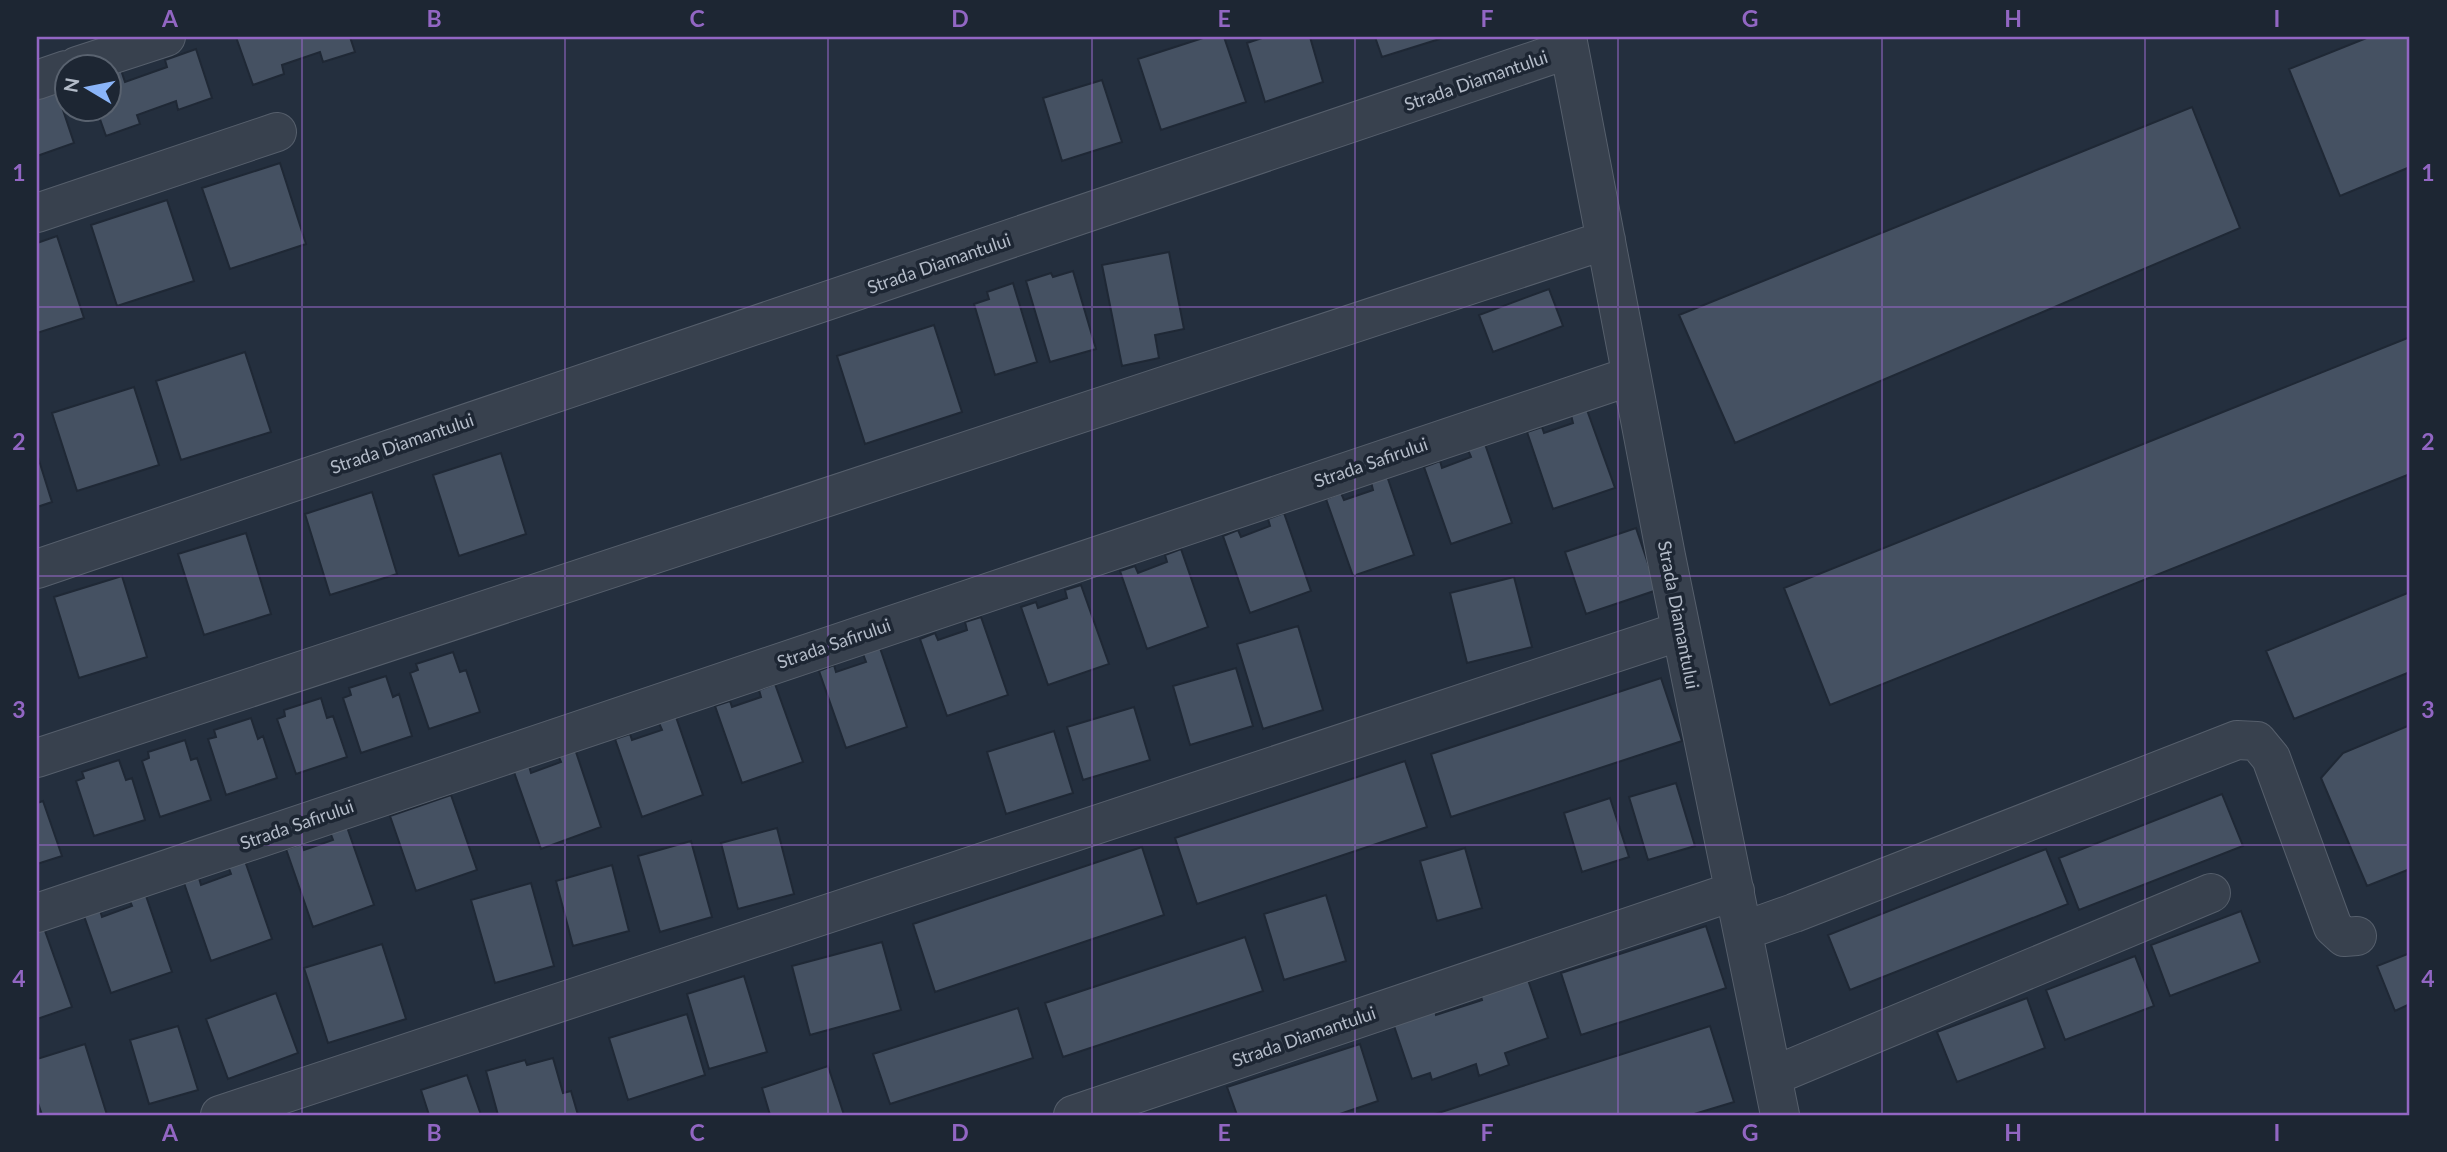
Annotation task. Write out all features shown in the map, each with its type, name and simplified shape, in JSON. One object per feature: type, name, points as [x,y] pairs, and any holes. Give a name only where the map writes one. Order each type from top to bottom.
[{"type":"street","points":[[120,52],[166,37]]},
{"type":"street","name":"Strada Diamantului","points":[[37,569],[308,475],[934,266],[1568,43],[1681,631],[1780,1115]]},
{"type":"street","points":[[37,213],[277,132]]},
{"type":"street","points":[[37,758],[1606,240]]},
{"type":"street","name":"Strada Safirului","points":[[37,913],[1631,376]]},
{"type":"street","points":[[220,1115],[1681,631]]},
{"type":"street","points":[[1743,931],[1794,914],[2236,740],[2257,741],[2271,758],[2333,927],[2344,937],[2357,936]]},
{"type":"street","name":"Strada Diamantului","points":[[1073,1115],[1735,891]]},
{"type":"street","points":[[1773,1076],[2211,894]]},
{"type":"building","points":[[236,37],[350,37],[355,52],[323,62],[320,52],[282,65],[284,74],[253,85]]},
{"type":"building","points":[[1206,37],[1224,37],[1246,102],[1161,130],[1138,59]]},
{"type":"building","points":[[1265,37],[1310,37],[1323,82],[1265,102],[1247,43]]},
{"type":"building","points":[[1375,37],[1446,37],[1382,57]]},
{"type":"building","points":[[2369,37],[2410,37],[2410,167],[2340,196],[2289,69]]},
{"type":"building","points":[[196,49],[212,98],[178,110],[176,101],[137,115],[140,124],[106,136],[101,122],[122,122],[122,73],[125,82],[167,67],[165,60]]},
{"type":"building","points":[[1102,80],[1122,142],[1062,161],[1043,98]]},
{"type":"building","points":[[52,87],[52,122],[67,122],[74,143],[37,156],[37,93]]},
{"type":"building","points":[[2192,107],[2240,228],[1735,443],[1679,315]]},
{"type":"building","points":[[280,163],[306,244],[230,269],[202,188]]},
{"type":"building","points":[[167,200],[194,281],[117,306],[91,225]]},
{"type":"building","points":[[57,236],[84,318],[37,333],[37,243]]},
{"type":"building","points":[[1169,252],[1184,329],[1155,335],[1159,358],[1122,366],[1102,265]]},
{"type":"building","points":[[1073,271],[1096,349],[1050,362],[1026,281],[1051,273],[1053,277]]},
{"type":"building","points":[[1013,283],[1037,362],[995,375],[974,304],[989,299],[987,292]]},
{"type":"building","points":[[1549,289],[1563,326],[1493,352],[1479,315]]},
{"type":"building","points":[[934,325],[962,412],[865,444],[837,356]]},
{"type":"building","points":[[2410,337],[2410,474],[1830,705],[1784,588]]},
{"type":"building","points":[[245,352],[271,432],[181,460],[156,381]]},
{"type":"building","points":[[134,387],[159,465],[77,491],[52,413]]},
{"type":"building","points":[[1587,410],[1615,488],[1553,509],[1527,432],[1542,427],[1544,433],[1573,423],[1571,415]]},
{"type":"building","points":[[1485,444],[1512,523],[1451,544],[1424,467],[1440,461],[1442,468],[1471,457],[1468,450]]},
{"type":"building","points":[[501,453],[526,534],[459,556],[433,475]]},
{"type":"building","points":[[37,454],[52,502],[37,507]]},
{"type":"building","points":[[1387,476],[1414,555],[1353,576],[1326,499],[1341,493],[1344,500],[1373,490],[1371,482]]},
{"type":"building","points":[[372,492],[397,574],[330,595],[305,514]]},
{"type":"building","points":[[1284,513],[1311,591],[1250,613],[1223,536],[1238,530],[1241,537],[1270,526],[1268,519]]},
{"type":"building","points":[[1636,528],[1657,590],[1586,614],[1565,552]]},
{"type":"building","points":[[246,533],[271,614],[204,635],[178,554]]},
{"type":"building","points":[[1181,549],[1208,627],[1147,649],[1120,571],[1135,566],[1138,573],[1167,562],[1165,555]]},
{"type":"building","points":[[122,576],[147,657],[79,678],[54,597]]},
{"type":"building","points":[[1514,577],[1532,647],[1467,663],[1450,593]]},
{"type":"building","points":[[1081,585],[1109,664],[1048,685],[1021,607],[1036,602],[1038,608],[1067,598],[1065,590]]},
{"type":"building","points":[[2410,592],[2410,672],[2294,719],[2266,651]]},
{"type":"building","points":[[981,617],[1008,695],[947,716],[920,639],[935,633],[938,640],[967,630],[965,622]]},
{"type":"building","points":[[1298,626],[1323,710],[1263,729],[1237,644]]},
{"type":"building","points":[[880,648],[907,727],[846,748],[819,671],[834,665],[836,672],[866,662],[863,654]]},
{"type":"building","points":[[453,652],[460,672],[466,670],[480,712],[429,729],[410,673],[418,670],[416,664]]},
{"type":"building","points":[[1236,668],[1253,726],[1190,745],[1173,686]]},
{"type":"building","points":[[386,676],[393,697],[399,694],[412,736],[361,753],[343,698],[351,695],[349,688]]},
{"type":"building","points":[[1661,678],[1682,741],[1451,817],[1431,754]]},
{"type":"building","points":[[775,684],[803,762],[742,783],[715,706],[730,701],[732,707],[761,697],[759,690]]},
{"type":"building","points":[[321,698],[327,718],[333,716],[347,757],[296,774],[277,719],[285,716],[284,710]]},
{"type":"building","points":[[1134,707],[1150,760],[1083,780],[1067,727]]},
{"type":"building","points":[[676,717],[703,795],[642,817],[615,739],[630,734],[632,740],[662,730],[659,723]]},
{"type":"building","points":[[251,718],[258,739],[263,736],[277,778],[226,795],[208,739],[216,737],[214,730]]},
{"type":"building","points":[[2410,725],[2410,869],[2367,886],[2321,778],[2343,753]]},
{"type":"building","points":[[1054,731],[1073,793],[1006,814],[987,752]]},
{"type":"building","points":[[185,740],[191,760],[197,758],[211,800],[160,817],[142,761],[149,758],[148,752]]},
{"type":"building","points":[[575,749],[601,827],[541,849],[514,772],[529,766],[531,773],[561,762],[558,755]]},
{"type":"building","points":[[119,760],[126,780],[132,778],[145,820],[94,836],[76,781],[84,778],[82,772]]},
{"type":"building","points":[[1405,761],[1427,827],[1197,904],[1175,838]]},
{"type":"building","points":[[1676,783],[1695,846],[1648,860],[1629,797]]},
{"type":"building","points":[[2222,794],[2243,846],[2079,910],[2059,858]]},
{"type":"building","points":[[451,795],[477,870],[416,891],[390,816]]},
{"type":"building","points":[[1610,798],[1629,857],[1582,872],[1564,813]]},
{"type":"building","points":[[43,801],[62,856],[37,864],[37,803]]},
{"type":"building","points":[[347,827],[374,905],[313,927],[286,849],[302,844],[304,850],[333,840],[330,832]]},
{"type":"building","points":[[777,828],[794,894],[738,909],[721,843]]},
{"type":"building","points":[[691,841],[712,917],[660,932],[638,856]]},
{"type":"building","points":[[1142,847],[1164,915],[935,992],[913,924]]},
{"type":"building","points":[[1465,848],[1482,908],[1437,921],[1420,861]]},
{"type":"building","points":[[2046,849],[2068,904],[1850,990],[1828,935]]},
{"type":"building","points":[[245,861],[272,939],[211,961],[184,883],[199,878],[201,885],[231,874],[228,866]]},
{"type":"building","points":[[612,865],[629,931],[573,946],[556,881]]},
{"type":"building","points":[[531,883],[554,966],[495,983],[471,900]]},
{"type":"building","points":[[145,893],[172,972],[111,993],[84,916],[100,910],[102,917],[132,906],[129,899]]},
{"type":"building","points":[[1326,895],[1346,961],[1284,980],[1264,914]]},
{"type":"building","points":[[2241,911],[2260,962],[2170,996],[2151,945]]},
{"type":"building","points":[[1706,926],[1726,988],[1581,1035],[1561,973]]},
{"type":"building","points":[[44,928],[72,1007],[37,1019],[37,931]]},
{"type":"building","points":[[1245,937],[1263,991],[1063,1057],[1045,1003]]},
{"type":"building","points":[[882,942],[901,1010],[810,1035],[792,966]]},
{"type":"building","points":[[382,944],[406,1019],[328,1043],[304,968]]},
{"type":"building","points":[[2410,953],[2410,1004],[2395,1011],[2377,966]]},
{"type":"building","points":[[2135,956],[2154,1006],[2065,1040],[2046,990]]},
{"type":"building","points":[[744,976],[767,1052],[709,1069],[687,994]]},
{"type":"building","points":[[1527,977],[1548,1038],[1505,1053],[1509,1065],[1479,1076],[1476,1064],[1432,1080],[1430,1073],[1412,1079],[1393,1023],[1435,1009],[1436,1015],[1482,1000],[1480,993]]},
{"type":"building","points":[[276,993],[298,1053],[228,1079],[206,1019]]},
{"type":"building","points":[[2027,998],[2045,1048],[1957,1082],[1937,1032]]},
{"type":"building","points":[[1018,1008],[1033,1058],[890,1104],[873,1054]]},
{"type":"building","points":[[687,1014],[705,1075],[628,1100],[609,1038]]},
{"type":"building","points":[[178,1026],[198,1090],[149,1104],[130,1040]]},
{"type":"building","points":[[1710,1026],[1734,1102],[1691,1115],[1432,1115]]},
{"type":"building","points":[[85,1044],[107,1115],[42,1115],[37,1100],[37,1059]]},
{"type":"building","points":[[1360,1044],[1378,1101],[1337,1115],[1237,1115],[1227,1087]]},
{"type":"building","points":[[553,1058],[563,1093],[571,1091],[578,1115],[498,1115],[486,1071],[525,1060],[527,1065]]},
{"type":"building","points":[[828,1066],[844,1115],[770,1115],[762,1088]]},
{"type":"building","points":[[467,1075],[481,1115],[429,1115],[421,1090]]}]
